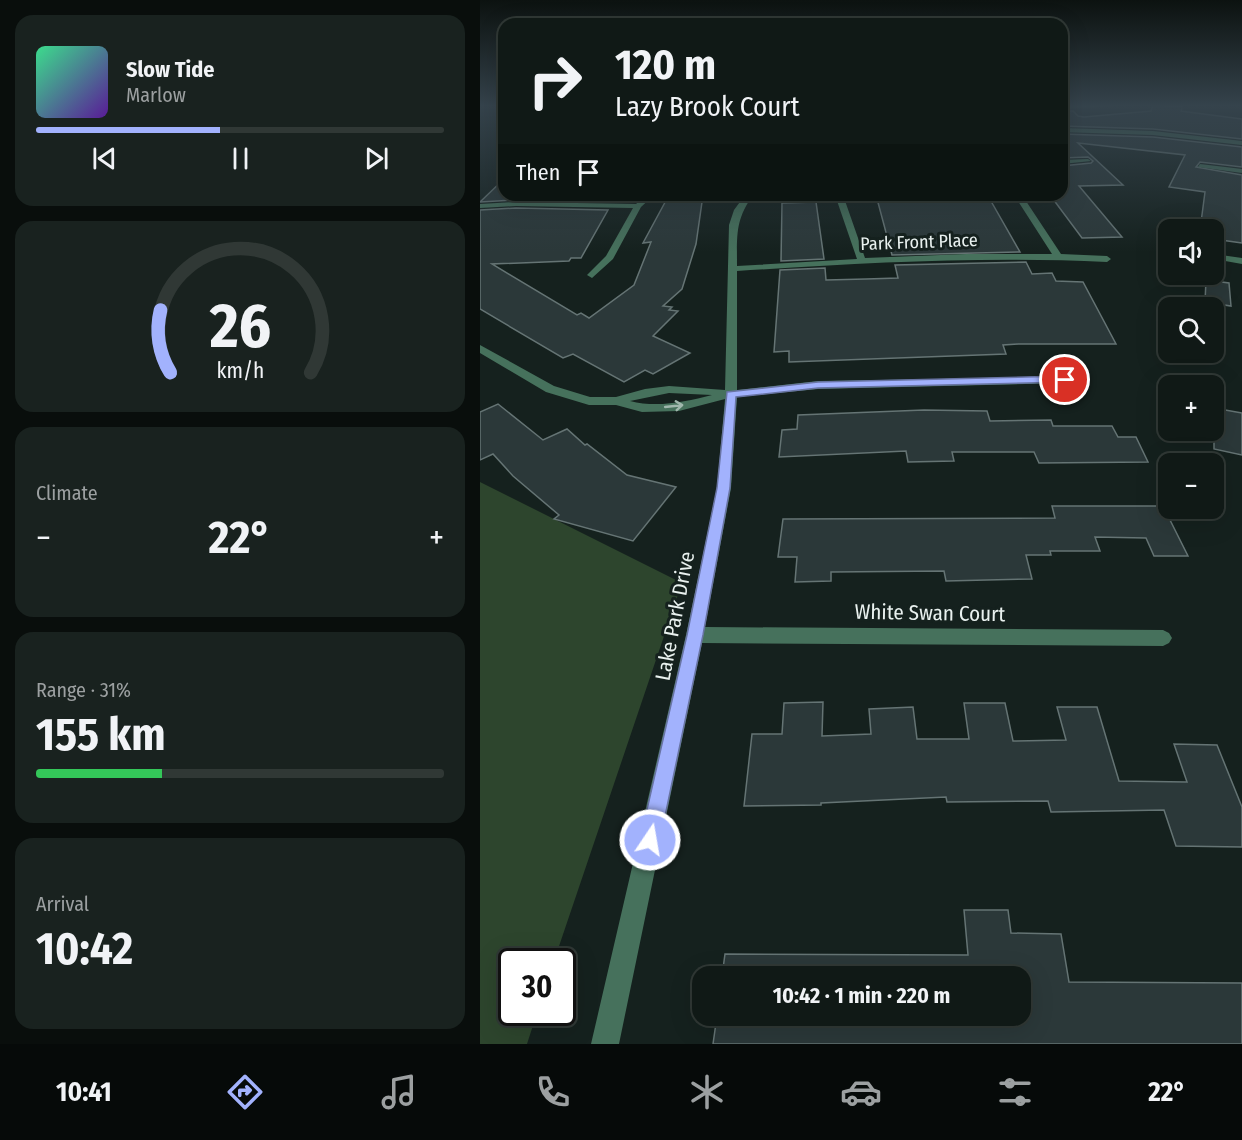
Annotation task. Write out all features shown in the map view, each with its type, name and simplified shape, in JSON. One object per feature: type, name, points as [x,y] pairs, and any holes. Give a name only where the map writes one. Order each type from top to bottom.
[{"type":"street","points":[[1068,162],[1088,161]]},
{"type":"street","points":[[1200,166],[1242,171]]},
{"type":"street","points":[[592,275],[610,257],[638,206],[643,201]]},
{"type":"street","name":"Lake Park Drive","points":[[605,1044],[695,635],[724,488],[731,394],[733,225],[738,210],[745,201]]},
{"type":"street","points":[[841,201],[862,261]]},
{"type":"street","points":[[1022,201],[1058,256]]},
{"type":"street","points":[[480,206],[516,204],[638,206]]},
{"type":"street","name":"Park Front Place","points":[[733,269],[945,257],[1058,256],[1107,259]]},
{"type":"street","points":[[1224,258],[1242,261]]},
{"type":"street","points":[[480,348],[550,389],[589,401],[617,401],[642,408],[679,407],[731,394],[829,385],[1065,380]]},
{"type":"street","points":[[617,401],[645,390],[682,387],[731,394]]},
{"type":"street","name":"White Swan Court","points":[[695,635],[1163,638]]},
{"type":"green space","points":[[480,482],[682,583],[558,948],[498,948],[498,1026],[533,1026],[527,1044],[480,1044]]},
{"type":"building","points":[[1068,154],[1089,154],[1123,185],[1079,186],[1122,237],[1082,238],[1054,201],[1068,201],[1068,165],[1093,161],[1088,157],[1068,158]]},
{"type":"building","points":[[1174,154],[1242,154],[1242,167],[1200,162],[1196,167],[1242,175],[1242,243],[1224,240],[1224,219],[1201,219],[1205,192],[1169,187],[1185,155]]},
{"type":"building","points":[[498,185],[498,201],[480,202]]},
{"type":"building","points":[[666,201],[702,201],[696,244],[682,289],[663,306],[672,307],[669,310],[678,311],[653,336],[690,353],[653,374],[645,370],[624,382],[573,354],[563,358],[480,309],[480,210],[516,208],[608,210],[581,258],[571,258],[569,261],[492,264],[577,315],[581,313],[589,318],[634,285],[651,242],[643,243]]},
{"type":"building","points":[[878,201],[991,201],[1020,252],[892,255]]},
{"type":"building","points":[[816,202],[824,259],[781,261],[782,203]]},
{"type":"building","points":[[1026,262],[1032,274],[1052,273],[1056,281],[1083,282],[1116,344],[1018,344],[1003,345],[1006,354],[789,362],[789,351],[774,352],[780,270],[825,268],[826,280],[898,278],[895,265]]},
{"type":"building","points":[[1229,283],[1231,306],[1224,305],[1224,297],[1205,297],[1206,285]]},
{"type":"building","points":[[498,404],[543,440],[567,429],[627,475],[676,487],[633,541],[554,519],[559,515],[513,476],[493,454],[480,460],[480,412]]},
{"type":"building","points":[[924,410],[987,411],[990,421],[1051,420],[1053,426],[1112,426],[1118,437],[1136,437],[1148,462],[1039,463],[1034,452],[952,452],[954,461],[908,462],[906,451],[779,457],[782,430],[797,429],[798,415]]},
{"type":"building","points":[[1224,410],[1242,413],[1242,455],[1214,449],[1214,441],[1224,441]]},
{"type":"building","points":[[1052,506],[1158,506],[1158,519],[1170,519],[1188,556],[1154,556],[1146,538],[1095,537],[1100,551],[1050,551],[1051,555],[1026,555],[1032,579],[946,581],[944,571],[831,572],[831,581],[795,582],[797,557],[778,557],[783,519],[1055,518]]},
{"type":"building","points":[[823,702],[822,736],[871,734],[869,709],[913,707],[917,739],[969,739],[964,703],[1005,703],[1013,741],[1066,740],[1057,707],[1097,707],[1119,781],[1187,782],[1174,744],[1217,745],[1242,807],[1242,847],[1176,846],[1164,810],[1051,812],[1048,801],[947,802],[946,797],[821,803],[821,805],[744,806],[752,734],[782,734],[784,703]]},
{"type":"building","points":[[964,910],[1008,910],[1011,933],[1061,934],[1069,982],[1242,983],[1242,1044],[713,1044],[716,1026],[1031,1026],[1031,966],[723,966],[725,954],[968,955]]},
{"type":"route","points":[[650,840],[695,635],[724,488],[731,394],[818,385],[1065,380]]}]
